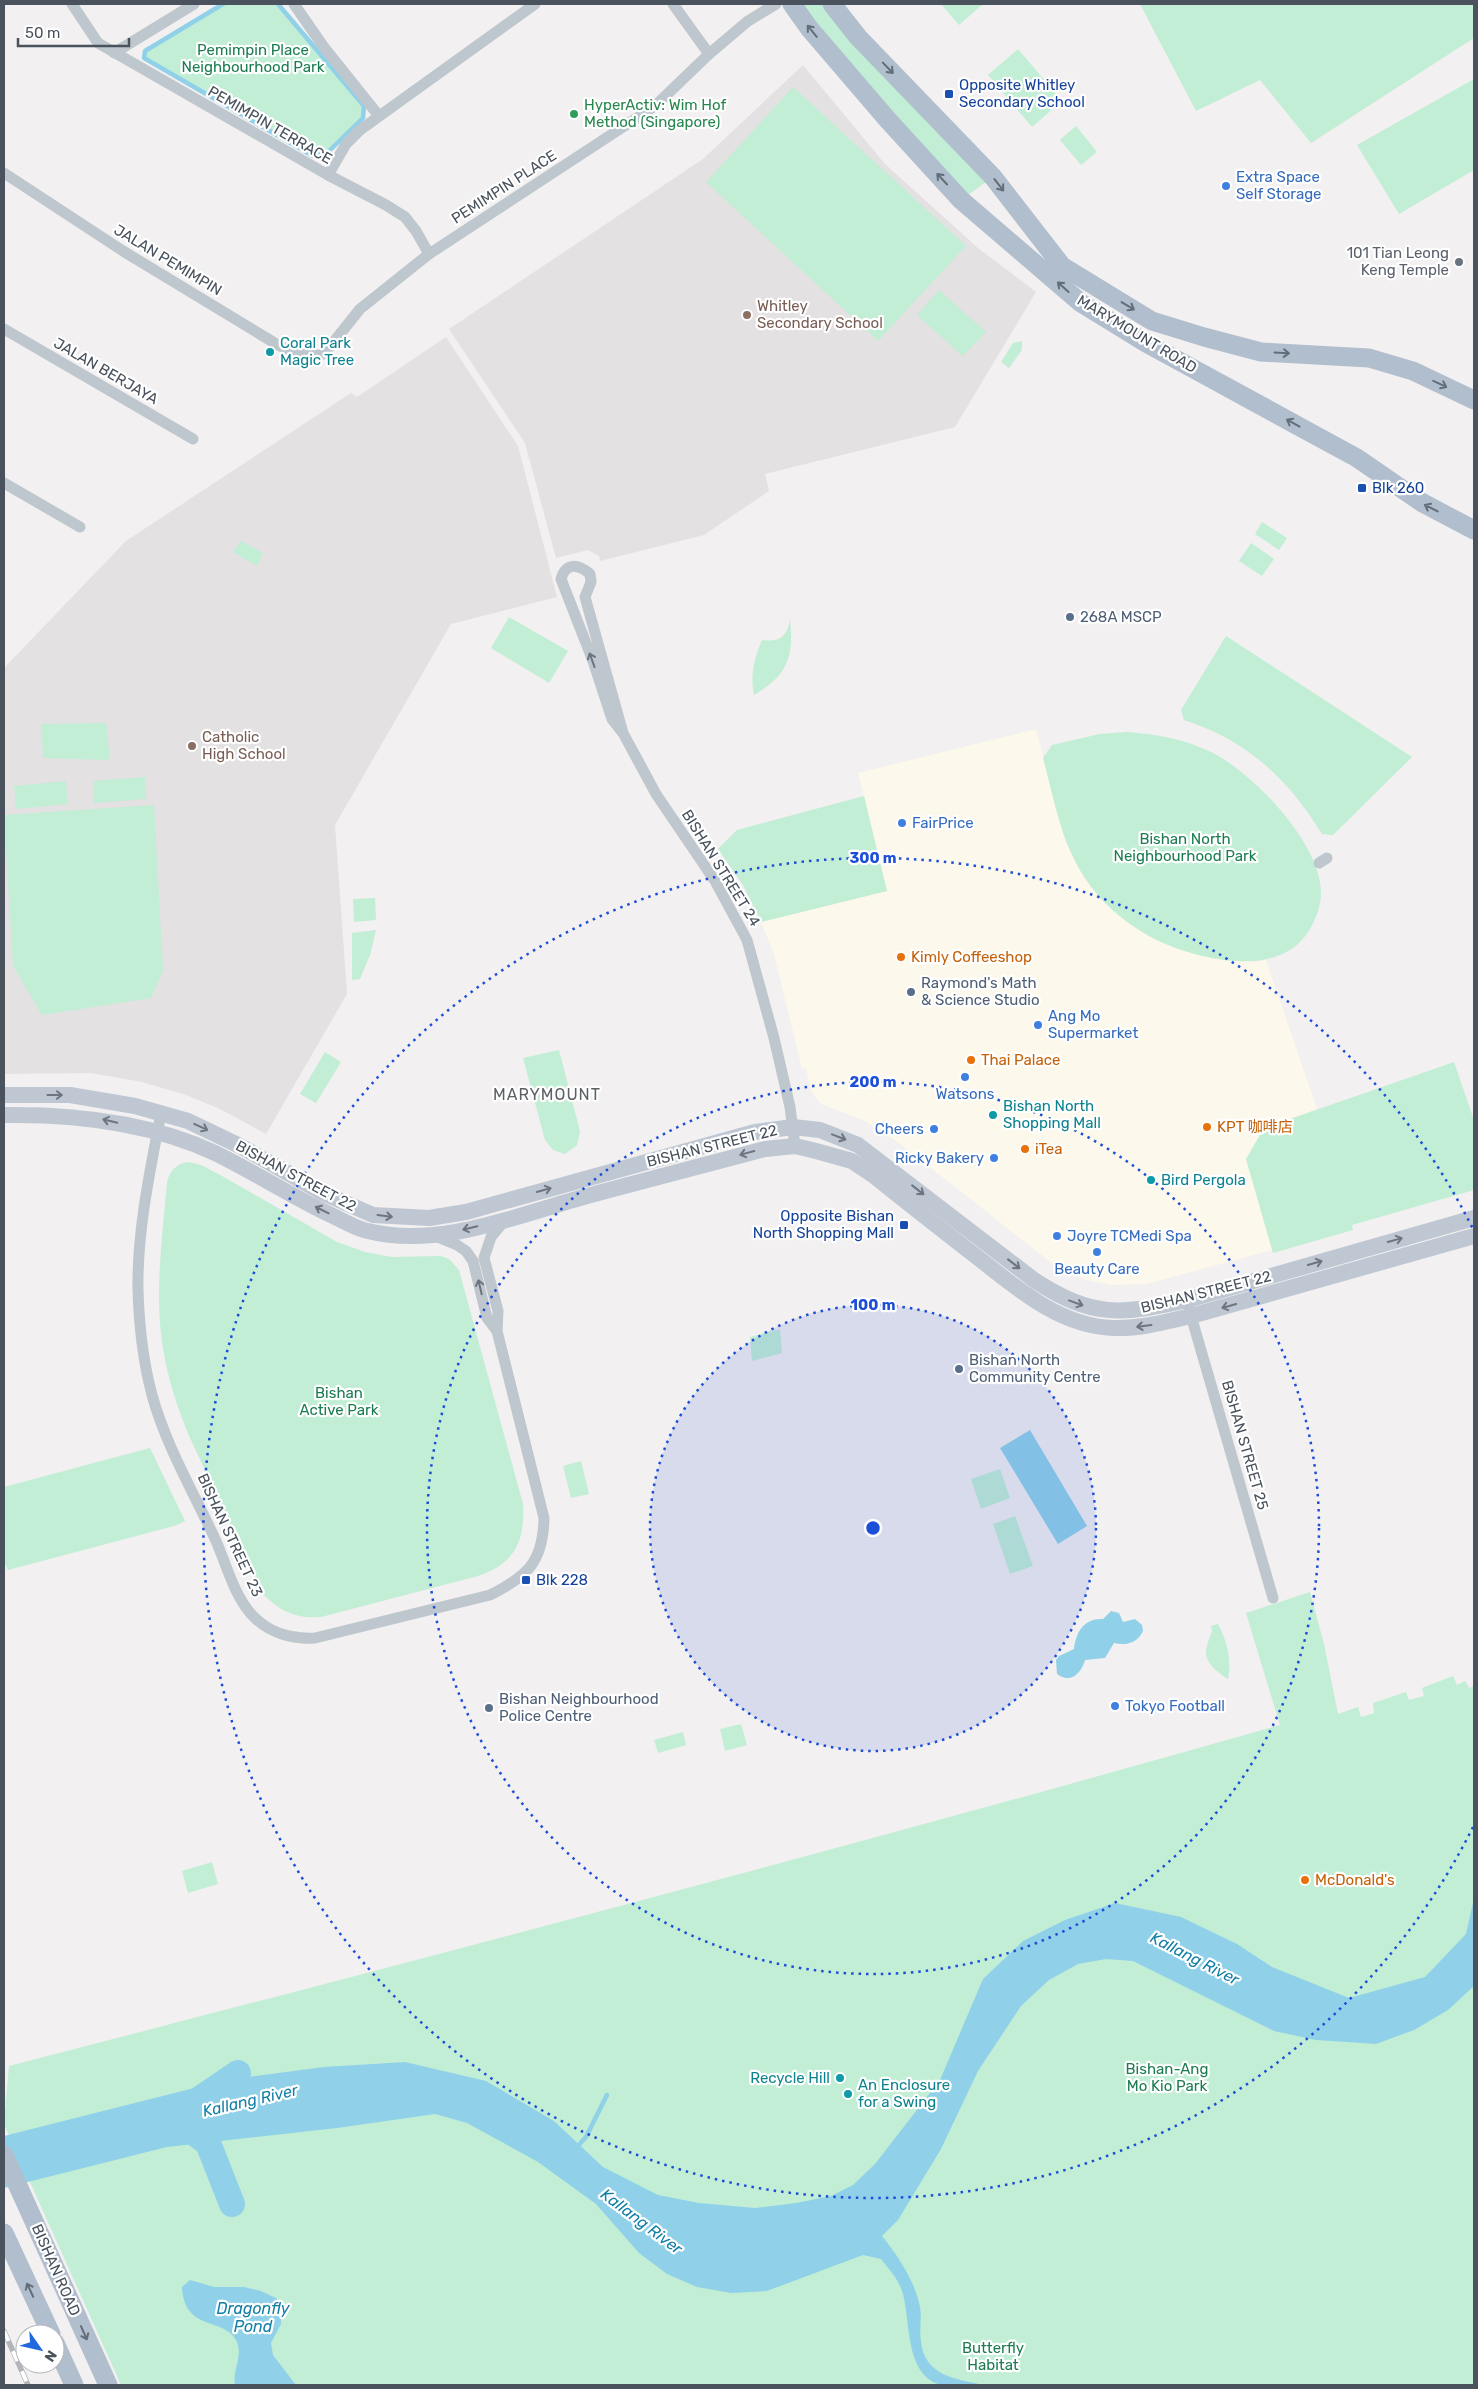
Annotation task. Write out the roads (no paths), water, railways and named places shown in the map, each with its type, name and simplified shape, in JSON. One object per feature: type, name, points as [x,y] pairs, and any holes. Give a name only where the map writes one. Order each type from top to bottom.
[{"type":"main road","name":"MARYMOUNT ROAD","points":[[792,4],[809,28],[887,119],[961,200],[1081,303],[1146,343],[1357,458],[1421,502],[1474,530]]},
{"type":"main road","name":"MARYMOUNT ROAD","points":[[832,4],[858,37],[993,177],[1062,266],[1152,321],[1204,338],[1261,352],[1369,358],[1413,371],[1474,400]]},
{"type":"main road","name":"BISHAN STREET 22","points":[[4,1095],[70,1095],[136,1106],[188,1121],[240,1146],[323,1193],[373,1215],[397,1218],[429,1218],[466,1212],[755,1132],[793,1127],[820,1130],[858,1145],[1034,1280],[1060,1297],[1086,1307],[1111,1310],[1139,1311],[1187,1300],[1474,1218]]},
{"type":"main road","name":"BISHAN STREET 22","points":[[4,1115],[49,1114],[102,1120],[157,1134],[214,1153],[322,1211],[366,1231],[412,1238],[435,1236],[505,1220],[765,1149],[795,1146],[852,1161],[1021,1291],[1056,1313],[1085,1324],[1112,1328],[1145,1327],[1191,1316],[1474,1236]]},
{"type":"main road","name":"BISHAN ROAD","points":[[4,2155],[108,2385]]},
{"type":"main road","name":"BISHAN ROAD","points":[[4,2233],[46,2324]]},
{"type":"main road","points":[[65,2366],[74,2385]]},
{"type":"street","name":"PEMIMPIN TERRACE","points":[[72,4],[98,43],[405,217],[416,231],[429,254]]},
{"type":"street","points":[[114,53],[194,4]]},
{"type":"street","points":[[294,4],[379,116]]},
{"type":"street","points":[[328,175],[346,144],[360,130],[535,4]]},
{"type":"street","points":[[673,4],[709,54]]},
{"type":"street","name":"PEMIMPIN PLACE","points":[[324,354],[360,309],[429,254],[656,106],[709,54],[748,21],[776,4]]},
{"type":"street","name":"JALAN PEMIMPIN","points":[[4,173],[123,251],[278,344],[298,354],[315,356],[324,354]]},
{"type":"street","name":"JALAN BERJAYA","points":[[4,329],[193,439]]},
{"type":"street","points":[[4,483],[80,527]]},
{"type":"street","name":"BISHAN STREET 24","points":[[623,732],[612,719],[593,661],[564,590],[561,579],[564,570],[568,567],[576,565],[582,567],[590,574],[591,582],[585,597],[623,732],[651,786],[715,881],[747,940],[765,998],[793,1127],[795,1146]]},
{"type":"street","name":"BISHAN STREET 23","points":[[161,1113],[149,1170],[138,1289],[144,1357],[152,1396],[168,1440],[238,1594],[255,1619],[279,1633],[296,1638],[315,1638],[490,1595],[516,1582],[531,1566],[540,1551],[544,1536],[544,1518],[497,1331],[498,1312],[484,1258],[491,1237],[505,1220]]},
{"type":"street","name":"BISHAN STREET 23","points":[[435,1236],[457,1244],[466,1251],[473,1261],[487,1318],[497,1331]]},
{"type":"street","name":"BISHAN STREET 25","points":[[1187,1300],[1273,1598]]},
{"type":"water","points":[[1030,1430],[1087,1526],[1058,1544],[1000,1448]]},
{"type":"water","points":[[1111,1611],[1119,1613],[1123,1622],[1135,1619],[1142,1625],[1143,1631],[1141,1635],[1131,1643],[1114,1643],[1105,1658],[1085,1660],[1081,1670],[1071,1678],[1062,1677],[1057,1674],[1056,1660],[1059,1656],[1074,1649],[1082,1627],[1096,1619],[1103,1619]]},
{"type":"water","name":"Kallang River","points":[[1474,1898],[1474,1986],[1448,2010],[1414,2030],[1376,2044],[1316,2040],[1274,2031],[1133,1961],[1106,1959],[1078,1964],[1049,1980],[1021,2006],[978,2071],[941,2149],[898,2220],[882,2236],[900,2260],[918,2297],[921,2311],[921,2341],[923,2353],[928,2362],[943,2374],[963,2381],[984,2385],[954,2387],[938,2384],[927,2378],[919,2368],[914,2356],[902,2291],[896,2278],[881,2259],[863,2255],[767,2291],[731,2293],[697,2287],[667,2274],[639,2253],[596,2204],[538,2162],[467,2123],[435,2114],[337,2128],[167,2147],[4,2188],[4,2136],[226,2080],[324,2067],[405,2062],[486,2081],[554,2121],[603,2167],[658,2195],[699,2203],[755,2208],[796,2203],[831,2196],[853,2185],[875,2164],[940,2080],[983,1979],[1023,1941],[1065,1920],[1115,1903],[1181,1917],[1237,1944],[1272,1967],[1349,1998],[1425,1977],[1466,1934]]},
{"type":"water","name":"Dragonfly Pond","points":[[190,2280],[214,2287],[244,2287],[261,2291],[276,2298],[281,2305],[281,2324],[271,2343],[273,2355],[296,2385],[235,2385],[239,2351],[236,2340],[223,2328],[205,2322],[190,2311],[184,2301],[182,2287]]},
{"type":"waterway","points":[[223,4],[145,51],[144,58],[313,156],[327,153],[363,118],[364,106],[278,4]]},
{"type":"waterway","name":"Kallang River","points":[[232,2204],[208,2143],[173,2117],[238,2073]]},
{"type":"waterway","points":[[575,2149],[586,2137],[607,2095]]},
{"type":"railway","points":[[4,2331],[28,2385]]},
{"type":"place","name":"Opposite Whitley Secondary School","points":[[949,94]]},
{"type":"place","name":"HyperActiv: Wim Hof Method (Singapore)","points":[[574,114]]},
{"type":"place","name":"Extra Space Self Storage","points":[[1226,186]]},
{"type":"place","name":"101 Tian Leong Keng Temple","points":[[1459,262]]},
{"type":"place","name":"Whitley Secondary School","points":[[747,315]]},
{"type":"place","name":"Coral Park Magic Tree","points":[[270,352]]},
{"type":"place","name":"Blk 260","points":[[1362,488]]},
{"type":"place","name":"268A MSCP","points":[[1070,617]]},
{"type":"place","name":"Catholic High School","points":[[192,746]]},
{"type":"place","name":"FairPrice","points":[[902,823]]},
{"type":"place","name":"Kimly Coffeeshop","points":[[901,957]]},
{"type":"place","name":"Raymond's Math & Science Studio","points":[[911,992]]},
{"type":"place","name":"Ang Mo Supermarket","points":[[1038,1025]]},
{"type":"place","name":"Thai Palace","points":[[971,1060]]},
{"type":"place","name":"Watsons","points":[[965,1077]]},
{"type":"place","name":"Bishan North Shopping Mall","points":[[993,1115]]},
{"type":"place","name":"KPT 咖啡店","points":[[1207,1127]]},
{"type":"place","name":"Cheers","points":[[934,1129]]},
{"type":"place","name":"iTea","points":[[1025,1149]]},
{"type":"place","name":"Ricky Bakery","points":[[994,1158]]},
{"type":"place","name":"Bird Pergola","points":[[1151,1180]]},
{"type":"place","name":"Opposite Bishan North Shopping Mall","points":[[904,1225]]},
{"type":"place","name":"Joyre TCMedi Spa","points":[[1057,1236]]},
{"type":"place","name":"Beauty Care","points":[[1097,1252]]},
{"type":"place","name":"Bishan North Community Centre","points":[[959,1369]]},
{"type":"place","name":"Blk 228","points":[[526,1580]]},
{"type":"place","name":"Tokyo Football","points":[[1115,1706]]},
{"type":"place","name":"Bishan Neighbourhood Police Centre","points":[[489,1708]]},
{"type":"place","name":"McDonald's","points":[[1305,1880]]},
{"type":"place","name":"Recycle Hill","points":[[840,2078]]},
{"type":"place","name":"An Enclosure for a Swing","points":[[848,2094]]},
{"type":"district","name":"MARYMOUNT","points":[[547,1094]]},
{"type":"park label","name":"Pemimpin Place Neighbourhood Park","points":[[253,58]]},
{"type":"park label","name":"Bishan North Neighbourhood Park","points":[[1185,848]]},
{"type":"park label","name":"Bishan Active Park","points":[[339,1402]]},
{"type":"park label","name":"Bishan-Ang Mo Kio Park","points":[[1167,2078]]},
{"type":"park label","name":"Butterfly Habitat","points":[[993,2356]]}]
